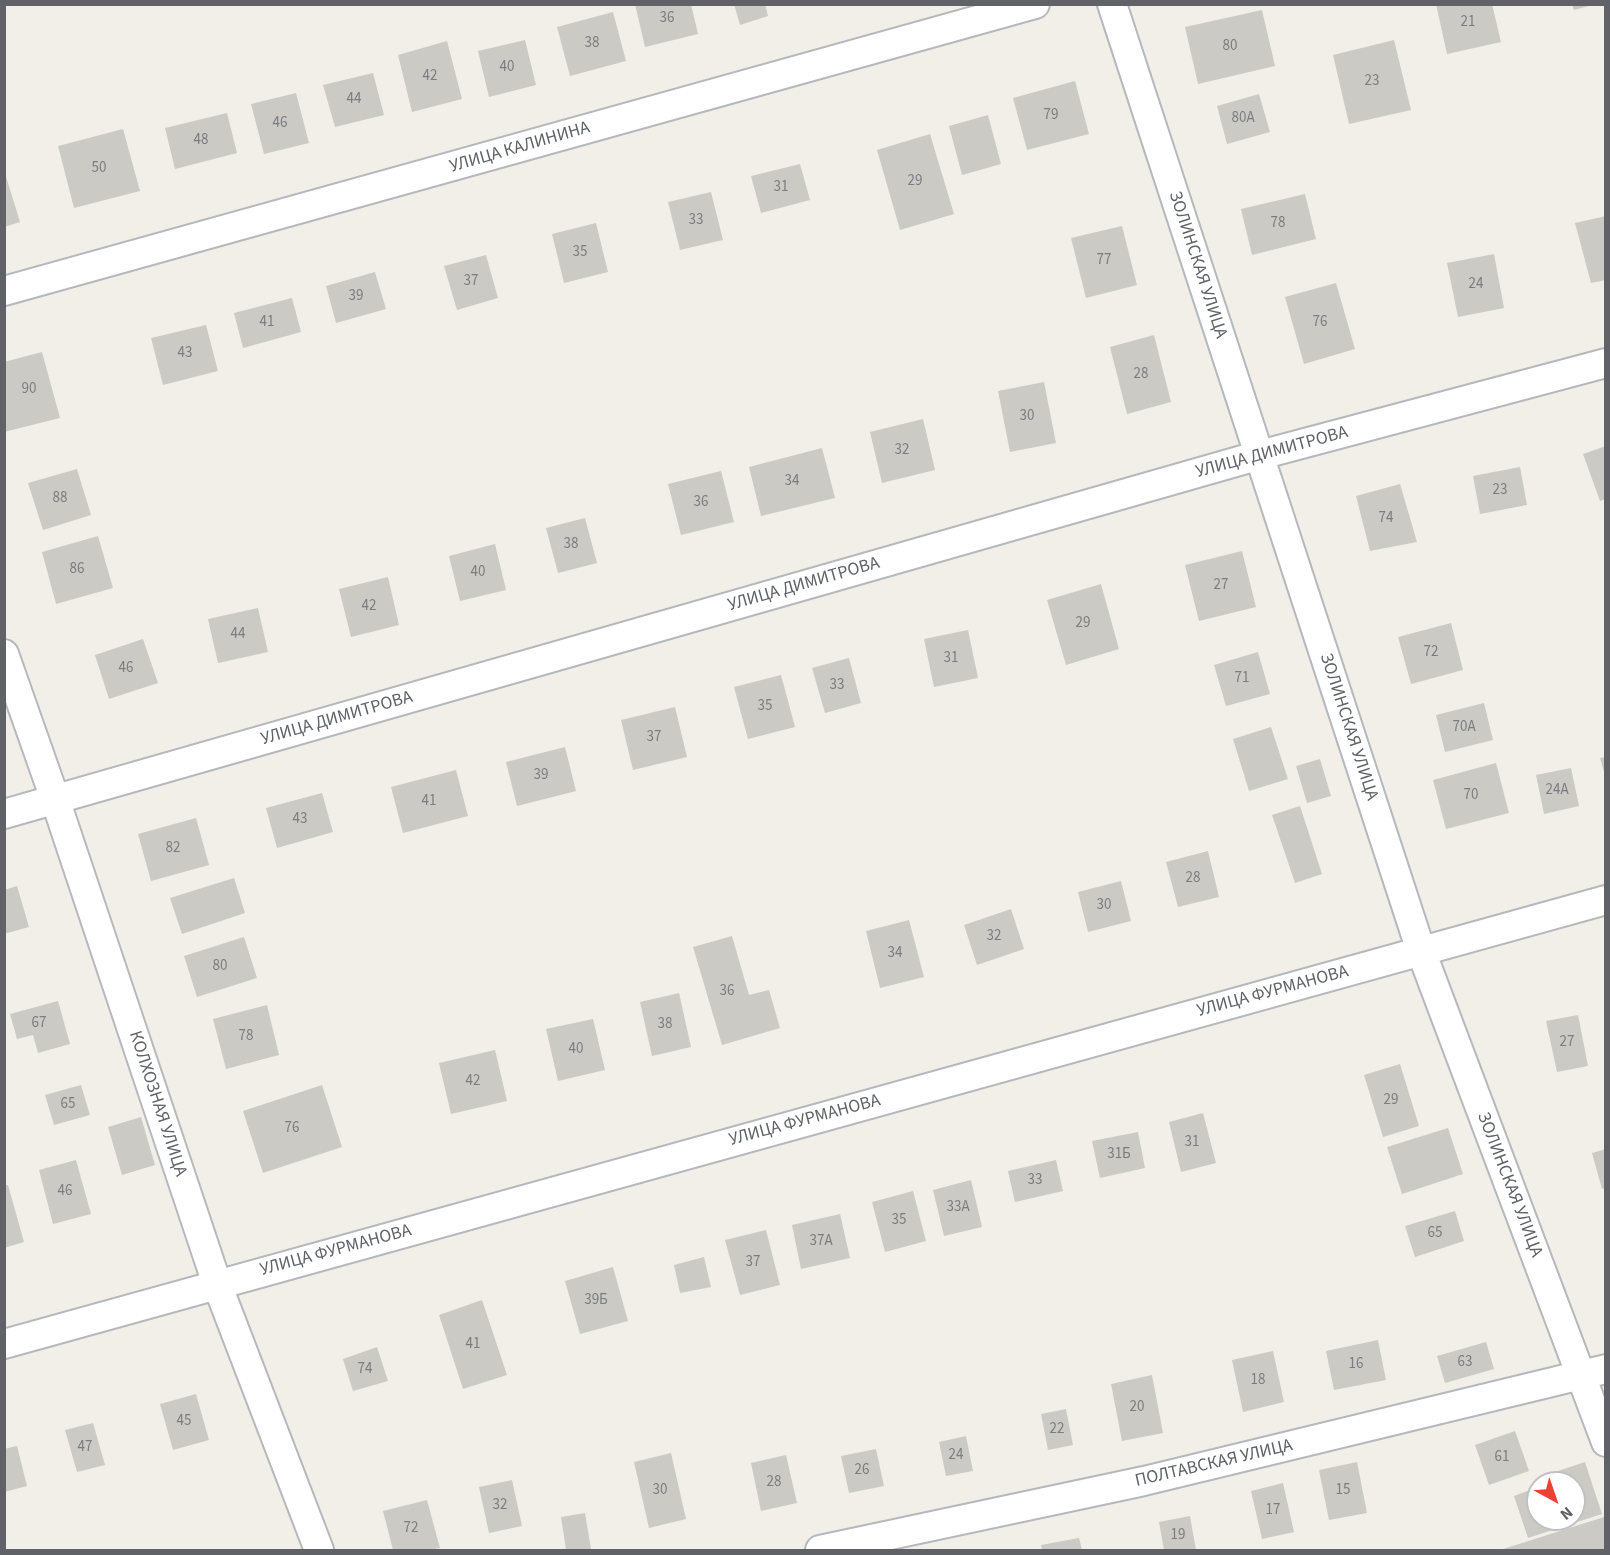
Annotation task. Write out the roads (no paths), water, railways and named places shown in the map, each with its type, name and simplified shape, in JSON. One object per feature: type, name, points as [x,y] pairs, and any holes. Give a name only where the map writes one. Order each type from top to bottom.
[{"type":"street","name":"УЛИЦА КАЛИНИНА","points":[[4,291],[1035,4]]},
{"type":"street","name":"ЗОЛИНСКАЯ УЛИЦА","points":[[1112,4],[1422,951],[1593,1372],[1605,1442]]},
{"type":"street","name":"УЛИЦА ДИМИТРОВА","points":[[4,814],[1260,456],[1605,363]]},
{"type":"street","name":"КОЛХОЗНАЯ УЛИЦА","points":[[4,654],[56,799],[217,1284],[319,1551]]},
{"type":"street","name":"УЛИЦА ФУРМАНОВА","points":[[4,1344],[1605,900]]},
{"type":"street","name":"ПОЛТАВСКАЯ УЛИЦА","points":[[820,1551],[1144,1481],[1593,1372]]}]
